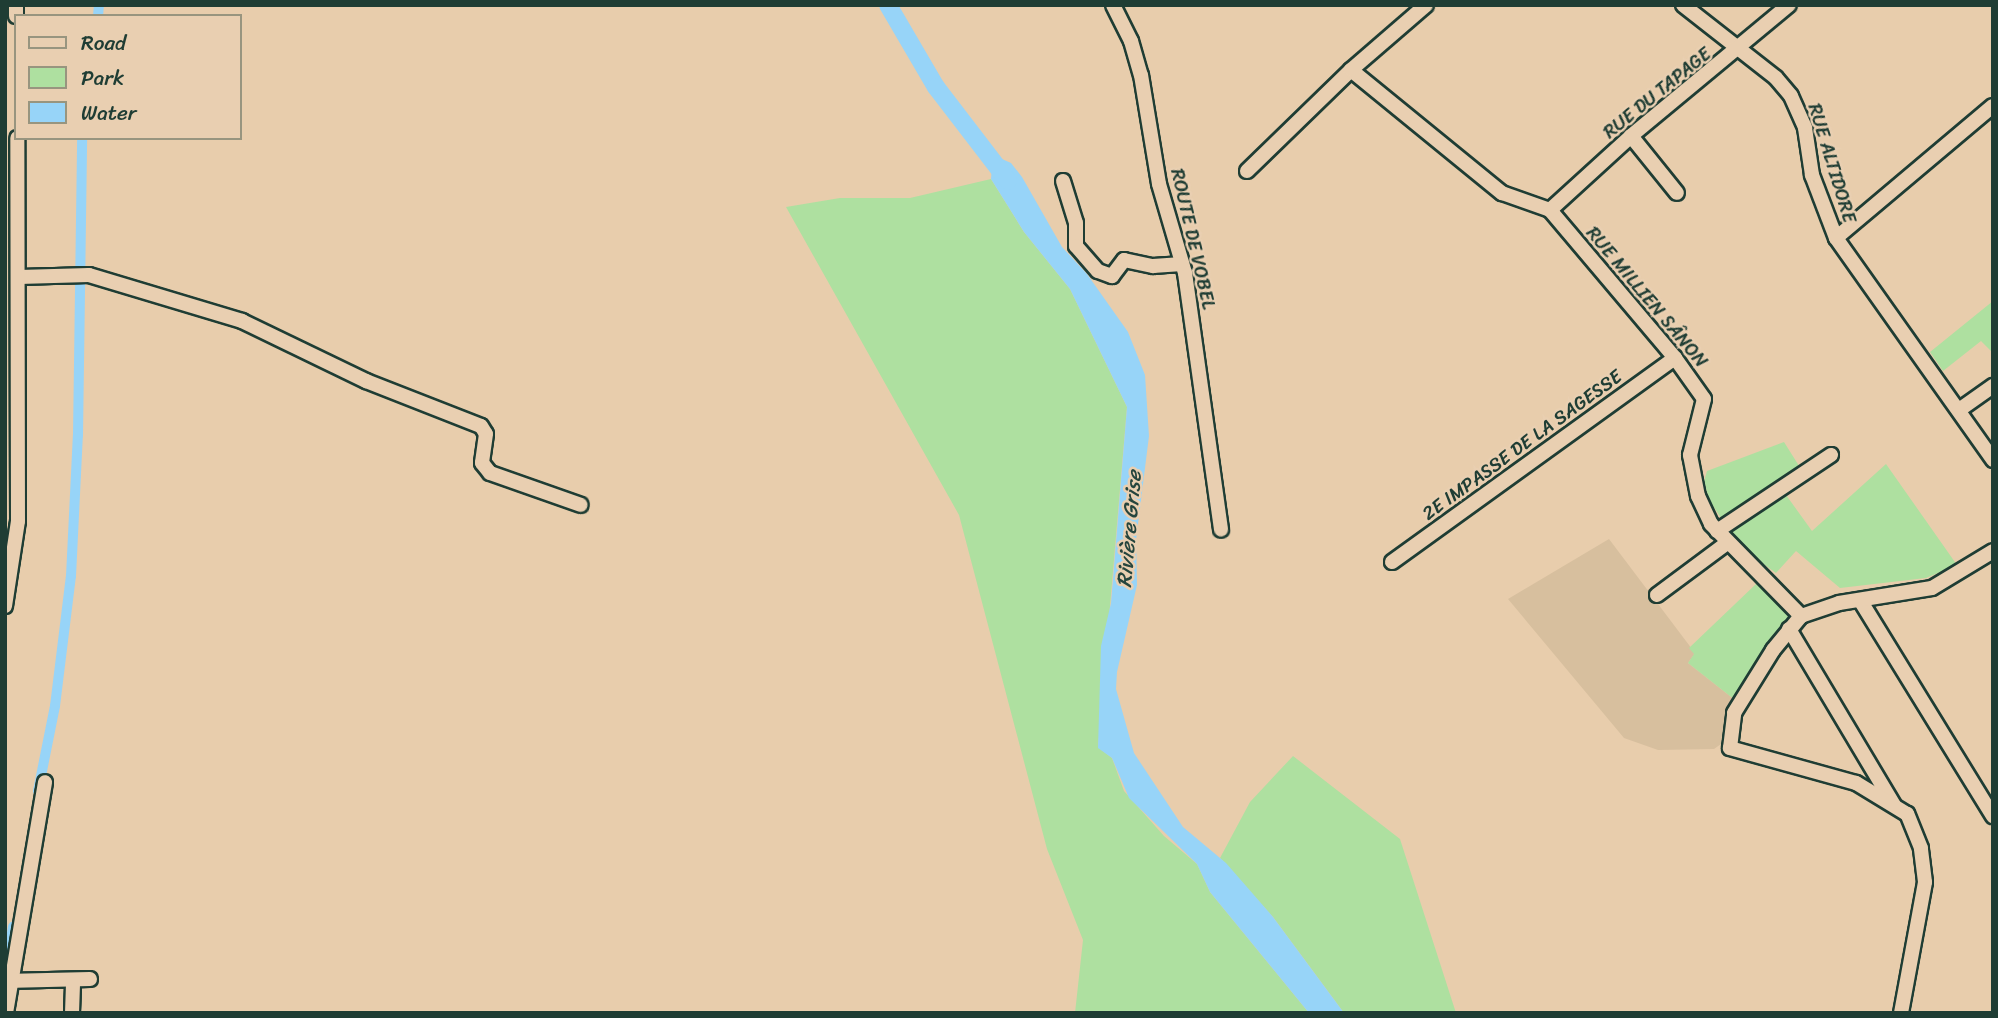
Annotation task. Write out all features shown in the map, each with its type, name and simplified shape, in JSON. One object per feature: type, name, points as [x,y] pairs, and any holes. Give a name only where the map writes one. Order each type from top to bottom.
[{"type":"street","name":"ROUTE DE VOBEL","points":[[1113,5],[1131,41],[1141,75],[1159,184],[1182,264],[1221,529]]},
{"type":"street","points":[[1247,172],[1351,70],[1426,5]]},
{"type":"street","name":"RUE ALTIDORE","points":[[1683,5],[1738,52],[1776,78],[1791,96],[1805,128],[1812,175],[1836,238],[1993,460]]},
{"type":"street","name":"RUE DU TAPAGE","points":[[1550,211],[1631,136],[1738,52],[1789,5]]},
{"type":"street","name":"RUE MILLIEN SÂNON","points":[[1351,70],[1502,192],[1550,211],[1675,358],[1704,399],[1690,455],[1699,496],[1717,531],[1727,543],[1801,616]]},
{"type":"street","points":[[1836,238],[1993,106]]},
{"type":"street","points":[[1631,136],[1677,193]]},
{"type":"street","points":[[5,606],[18,520],[18,140]]},
{"type":"street","points":[[1063,181],[1076,223],[1076,246],[1098,271],[1112,275],[1124,260],[1153,266],[1182,264]]},
{"type":"street","points":[[19,276],[89,275],[242,321],[366,381],[481,426],[486,434],[482,463],[490,473],[581,505]]},
{"type":"street","name":"2E IMPASSE DE LA SAGESSE","points":[[1392,562],[1675,358]]},
{"type":"street","points":[[1959,410],[1993,386]]},
{"type":"street","points":[[1717,531],[1831,455]]},
{"type":"street","points":[[1657,595],[1727,543]]},
{"type":"street","points":[[1901,1013],[1925,882],[1921,848],[1907,814],[1856,783],[1730,748],[1734,713],[1789,629],[1801,616],[1860,600],[1932,588],[1993,551]]},
{"type":"street","points":[[1860,600],[1993,817]]},
{"type":"street","points":[[1789,629],[1896,807]]},
{"type":"street","points":[[6,1013],[9,981],[45,782]]},
{"type":"street","points":[[9,981],[90,979]]},
{"type":"street","points":[[72,1013],[73,980]]},
{"type":"shaded area","points":[[1609,539],[1695,653],[1688,663],[1735,700],[1721,744],[1714,749],[1658,750],[1624,738],[1508,599]]},
{"type":"green space","points":[[991,179],[1024,232],[1070,289],[1127,407],[1098,747],[1112,758],[1124,791],[1164,836],[1197,864],[1210,892],[1309,1013],[1075,1013],[1083,940],[1047,849],[959,515],[786,207],[840,198],[910,198]]},
{"type":"green space","points":[[1993,301],[1993,353],[1981,341],[1943,371],[1930,352]]},
{"type":"green space","points":[[1784,442],[1801,469],[1781,488],[1812,531],[1886,464],[1957,565],[1926,578],[1840,588],[1796,551],[1776,573],[1741,548],[1709,500],[1704,481],[1707,471]]},
{"type":"green space","points":[[1756,584],[1792,616],[1735,700],[1688,663],[1694,654],[1689,648]]},
{"type":"green space","points":[[1293,756],[1400,839],[1456,1013],[1344,1013],[1273,917],[1220,858],[1250,802]]},
{"type":"water","points":[[993,155],[1011,163],[1022,177],[1062,247],[1087,274],[1128,332],[1145,375],[1149,436],[1136,540],[1137,585],[1117,672],[1116,689],[1134,753],[1183,827],[1226,863],[1273,917],[1344,1013],[1309,1013],[1210,892],[1197,864],[1129,798],[1112,758],[1098,748],[1101,646],[1111,603],[1127,407],[1070,289],[1024,232],[991,179]]},
{"type":"waterway","points":[[98,14],[99,5]]},
{"type":"waterway","name":"Rivière Grise","points":[[888,5],[936,87],[1008,181]]},
{"type":"waterway","points":[[38,791],[55,706],[71,576],[78,435],[82,140]]},
{"type":"waterway","points":[[6,968],[13,927]]}]
